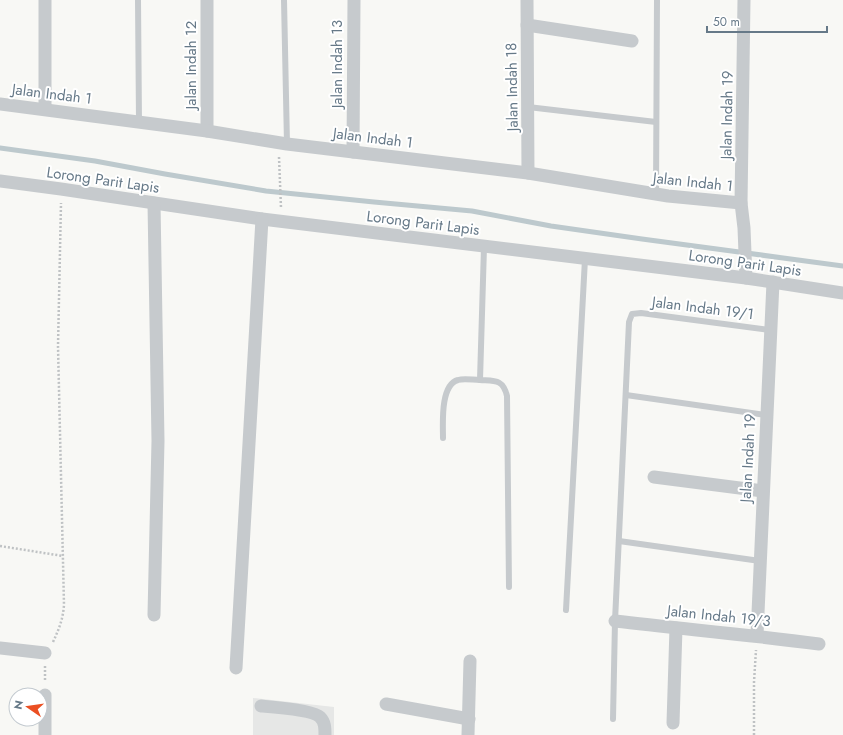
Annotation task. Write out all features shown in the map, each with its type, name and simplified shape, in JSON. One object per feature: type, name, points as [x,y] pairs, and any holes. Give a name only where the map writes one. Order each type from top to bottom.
[{"type":"street","points":[[45,0],[45,109]]},
{"type":"street","name":"Jalan Indah 12","points":[[207,0],[208,131]]},
{"type":"street","name":"Jalan Indah 13","points":[[352,152],[354,0]]},
{"type":"street","name":"Jalan Indah 18","points":[[527,0],[528,173]]},
{"type":"street","name":"Jalan Indah 19","points":[[744,0],[741,203],[744,228],[746,278]]},
{"type":"street","points":[[527,25],[632,41]]},
{"type":"street","name":"Jalan Indah 1","points":[[0,104],[208,131],[283,143],[528,173],[656,194],[741,203]]},
{"type":"street","name":"Lorong Parit Lapis","points":[[0,181],[262,219],[746,278],[843,293]]},
{"type":"street","points":[[154,203],[158,441],[154,615]]},
{"type":"street","points":[[236,668],[262,219]]},
{"type":"street","name":"Jalan Indah 19","points":[[756,635],[772,282]]},
{"type":"street","points":[[654,478],[763,491]]},
{"type":"street","name":"Jalan Indah 19/3","points":[[615,621],[756,635],[819,644]]},
{"type":"street","points":[[674,723],[676,628]]},
{"type":"street","points":[[0,648],[45,653]]},
{"type":"street","points":[[468,735],[470,661]]},
{"type":"street","points":[[386,704],[469,718]]},
{"type":"street","points":[[261,706],[312,712],[320,716],[323,721],[325,725],[325,735]]},
{"type":"lane","points":[[138,0],[139,122]]},
{"type":"lane","points":[[283,143],[284,0]]},
{"type":"lane","points":[[656,194],[657,0]]},
{"type":"lane","points":[[528,107],[656,122]]},
{"type":"lane","points":[[480,380],[484,247]]},
{"type":"lane","points":[[566,610],[585,259]]},
{"type":"lane","name":"Jalan Indah 19/1","points":[[626,395],[629,322],[632,314],[641,313],[770,330]]},
{"type":"lane","points":[[443,438],[443,403],[453,382],[458,380],[498,381],[503,386],[507,396],[509,587]]},
{"type":"lane","points":[[613,719],[615,621],[626,395],[766,415]]},
{"type":"lane","points":[[619,541],[760,561]]},
{"type":"path","points":[[281,199],[279,177],[283,143]]},
{"type":"path","points":[[45,687],[45,653],[61,626],[63,616],[58,346],[61,189]]},
{"type":"path","points":[[0,546],[63,556]]},
{"type":"path","points":[[754,735],[756,635]]},
{"type":"shaded area","points":[[253,698],[334,707],[334,735],[253,735]]},
{"type":"waterway","points":[[0,148],[95,161],[266,191],[472,211],[551,226],[843,266]]}]
